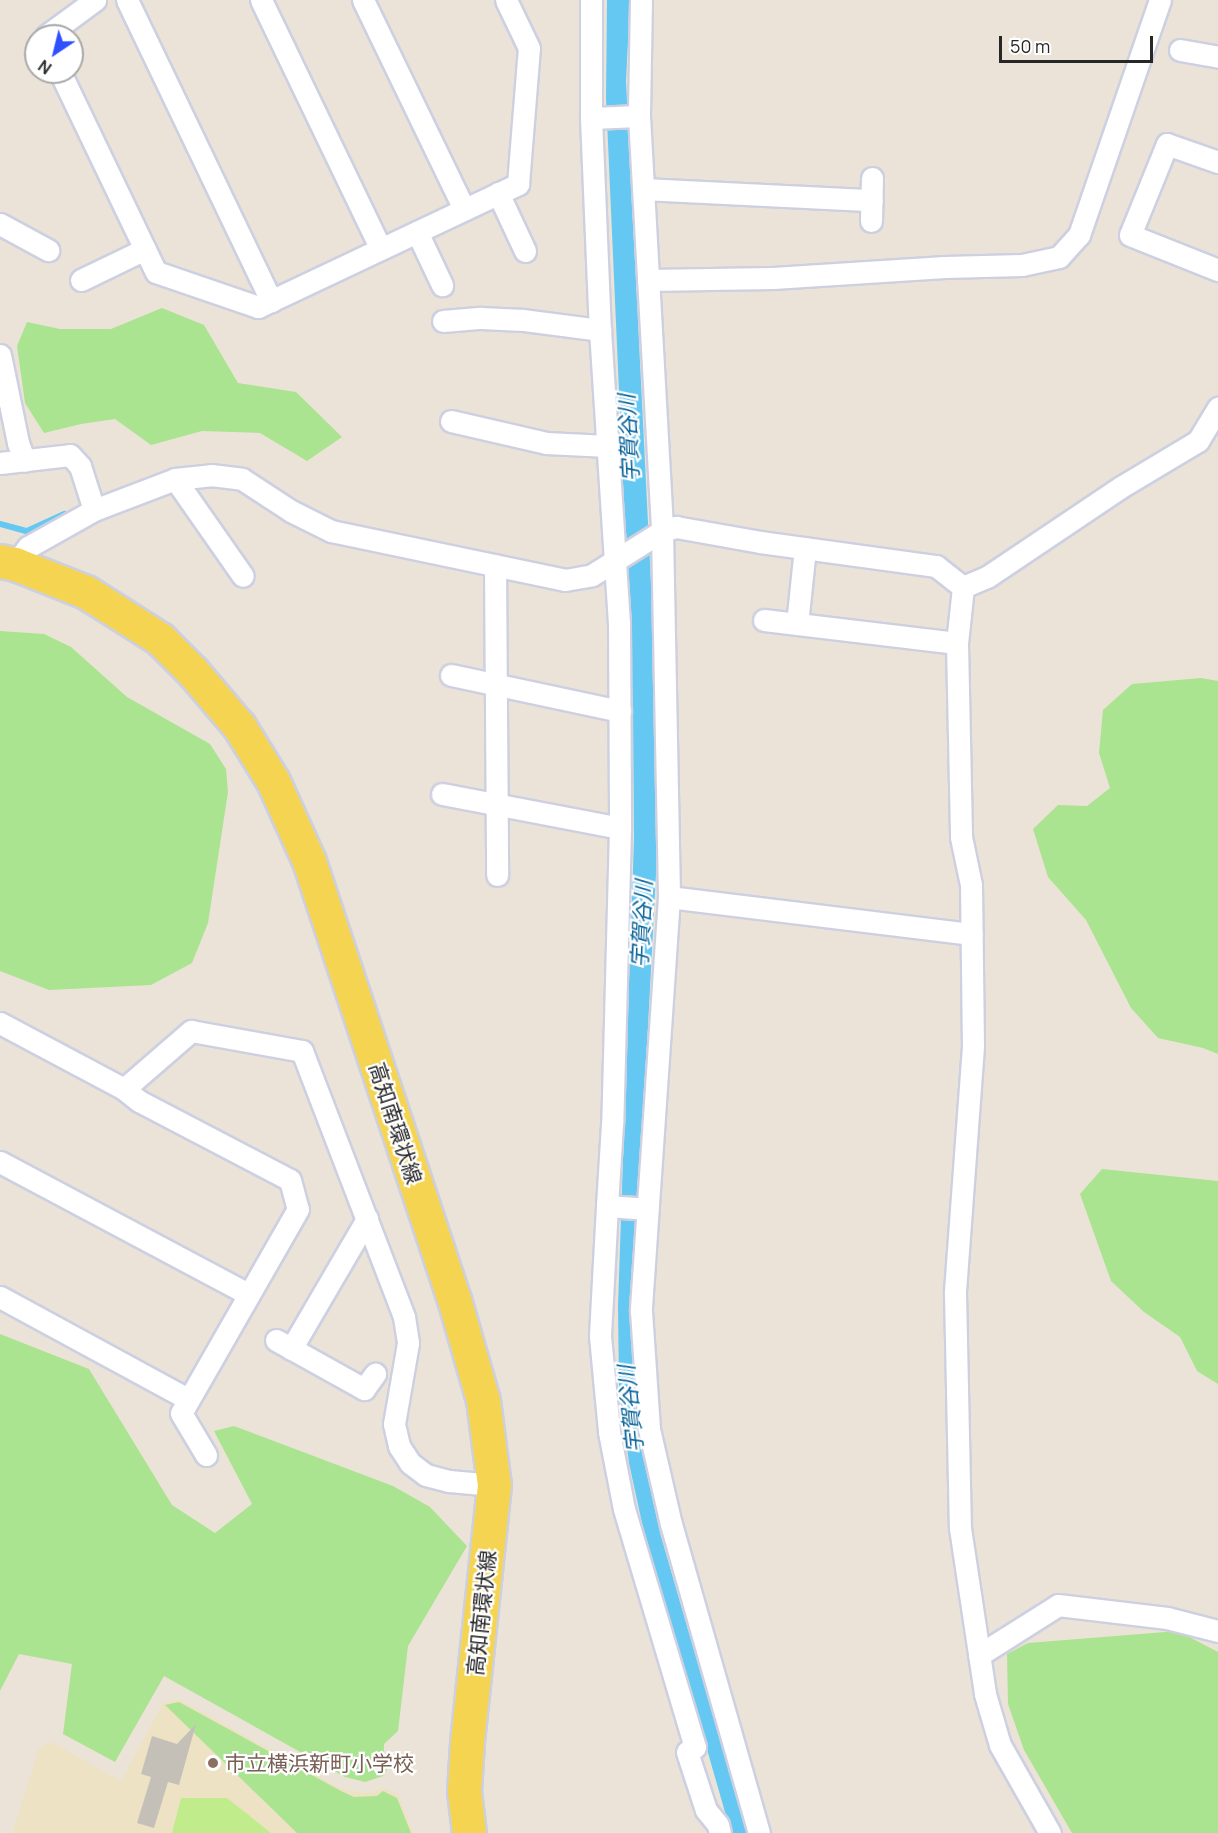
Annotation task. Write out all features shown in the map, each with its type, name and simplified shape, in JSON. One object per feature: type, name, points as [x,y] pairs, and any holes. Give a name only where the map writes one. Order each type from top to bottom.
[{"type":"main road","name":"高知南環状線","points":[[8,563],[86,592],[160,639],[193,672],[239,726],[273,781],[309,861],[454,1299],[483,1400],[494,1485],[467,1743],[464,1791],[469,1833]]},
{"type":"street","points":[[62,24],[95,0]]},
{"type":"street","points":[[127,0],[271,301]]},
{"type":"street","points":[[261,0],[381,249]]},
{"type":"street","points":[[363,0],[464,209]]},
{"type":"street","points":[[66,84],[156,272],[258,307],[518,184],[529,48],[506,0]]},
{"type":"street","points":[[591,0],[600,330],[618,559],[620,711],[620,828],[610,1207],[600,1336],[609,1432],[624,1509],[695,1747],[687,1752],[706,1810],[720,1833]]},
{"type":"street","points":[[641,0],[635,116],[643,189],[648,280],[669,897],[644,1209],[641,1311],[649,1429],[671,1524],[759,1833]]},
{"type":"street","points":[[648,280],[773,278],[945,267],[1022,265],[1059,257],[1079,235],[1160,0]]},
{"type":"street","points":[[1180,50],[1218,57]]},
{"type":"street","points":[[594,118],[635,116]]},
{"type":"street","points":[[1218,162],[1167,144],[1131,235],[1218,270]]},
{"type":"street","points":[[870,221],[872,178]]},
{"type":"street","points":[[643,189],[872,200]]},
{"type":"street","points":[[498,194],[525,251]]},
{"type":"street","points":[[0,224],[48,250]]},
{"type":"street","points":[[417,232],[442,285]]},
{"type":"street","points":[[81,280],[145,249]]},
{"type":"street","points":[[442,321],[481,318],[523,320],[600,330]]},
{"type":"street","points":[[0,355],[18,443],[25,461]]},
{"type":"street","points":[[963,587],[987,577],[1121,487],[1198,441],[1218,408]]},
{"type":"street","points":[[452,421],[546,443],[608,446]]},
{"type":"street","points":[[0,463],[70,455],[80,466],[94,510]]},
{"type":"street","points":[[8,563],[28,547],[94,510],[175,478],[211,475],[242,479],[291,511],[331,531],[565,580],[592,575],[657,535],[676,527],[936,566],[963,587]]},
{"type":"street","points":[[175,478],[243,576]]},
{"type":"street","points":[[796,624],[806,548]]},
{"type":"street","points":[[495,565],[497,875]]},
{"type":"street","points":[[963,587],[957,643],[961,837],[971,885],[973,1046],[955,1293],[960,1528],[986,1694],[1000,1745],[1050,1833]]},
{"type":"street","points":[[764,620],[957,643]]},
{"type":"street","points":[[451,675],[620,711]]},
{"type":"street","points":[[442,794],[620,828]]},
{"type":"street","points":[[669,897],[972,934]]},
{"type":"street","points":[[0,1023],[124,1089],[139,1101],[290,1180],[298,1209],[181,1413],[206,1455]]},
{"type":"street","points":[[124,1089],[191,1031],[302,1051],[404,1317],[408,1343],[394,1424],[399,1446],[410,1463],[426,1475],[449,1481],[494,1485]]},
{"type":"street","points":[[0,1162],[248,1294]]},
{"type":"street","points":[[610,1207],[644,1209]]},
{"type":"street","points":[[367,1219],[284,1345],[364,1389],[375,1374]]},
{"type":"street","points":[[0,1298],[188,1399]]},
{"type":"street","points":[[979,1655],[1058,1605],[1167,1618],[1218,1631]]},
{"type":"shaded area","name":"市立横浜新町小学校","points":[[179,1699],[341,1789],[365,1793],[385,1788],[399,1795],[413,1833],[12,1833],[39,1748],[52,1742],[119,1780],[122,1779],[163,1703]]},
{"type":"green space","points":[[162,308],[204,325],[238,383],[296,392],[342,437],[307,461],[260,433],[202,431],[151,445],[115,419],[44,433],[25,403],[17,346],[27,322],[60,329],[111,329]]},
{"type":"green space","points":[[0,631],[44,634],[71,647],[127,697],[210,744],[226,769],[228,792],[208,923],[192,963],[151,985],[49,990],[0,971]]},
{"type":"green space","points":[[1201,678],[1218,681],[1218,1054],[1203,1048],[1158,1038],[1131,1008],[1086,920],[1048,877],[1033,829],[1058,805],[1087,806],[1110,788],[1099,753],[1103,710],[1132,684]]},
{"type":"green space","points":[[1102,1169],[1218,1181],[1218,1384],[1197,1371],[1180,1337],[1144,1312],[1111,1281],[1080,1194]]},
{"type":"green space","points":[[0,1334],[89,1369],[172,1505],[215,1533],[252,1504],[214,1431],[234,1426],[393,1486],[430,1507],[467,1546],[408,1646],[398,1731],[384,1744],[384,1756],[388,1768],[383,1776],[365,1782],[345,1777],[164,1676],[115,1762],[63,1734],[72,1664],[19,1654],[0,1691]]},
{"type":"green space","points":[[1178,1631],[1218,1652],[1218,1833],[1072,1833],[1024,1750],[1008,1704],[1007,1654],[1028,1643]]},
{"type":"green space","points":[[179,1702],[354,1797],[377,1796],[383,1791],[397,1798],[411,1833],[297,1833],[165,1705]]},
{"type":"green space","points":[[181,1798],[227,1798],[271,1833],[172,1833]]},
{"type":"water","name":"宇賀谷川","points":[[607,0],[630,0],[626,81],[657,704],[658,836],[633,1312],[634,1386],[643,1456],[660,1533],[747,1833],[731,1833],[642,1523],[629,1463],[619,1387],[618,1306],[634,839],[633,706],[606,98]]},
{"type":"building","points":[[196,1724],[179,1785],[168,1782],[154,1828],[137,1823],[151,1777],[141,1774],[152,1736],[177,1744]]},
{"type":"waterway","points":[[0,524],[27,531],[64,514]]},
{"type":"place","name":"市立横浜新町小学校","points":[[213,1763]]}]
